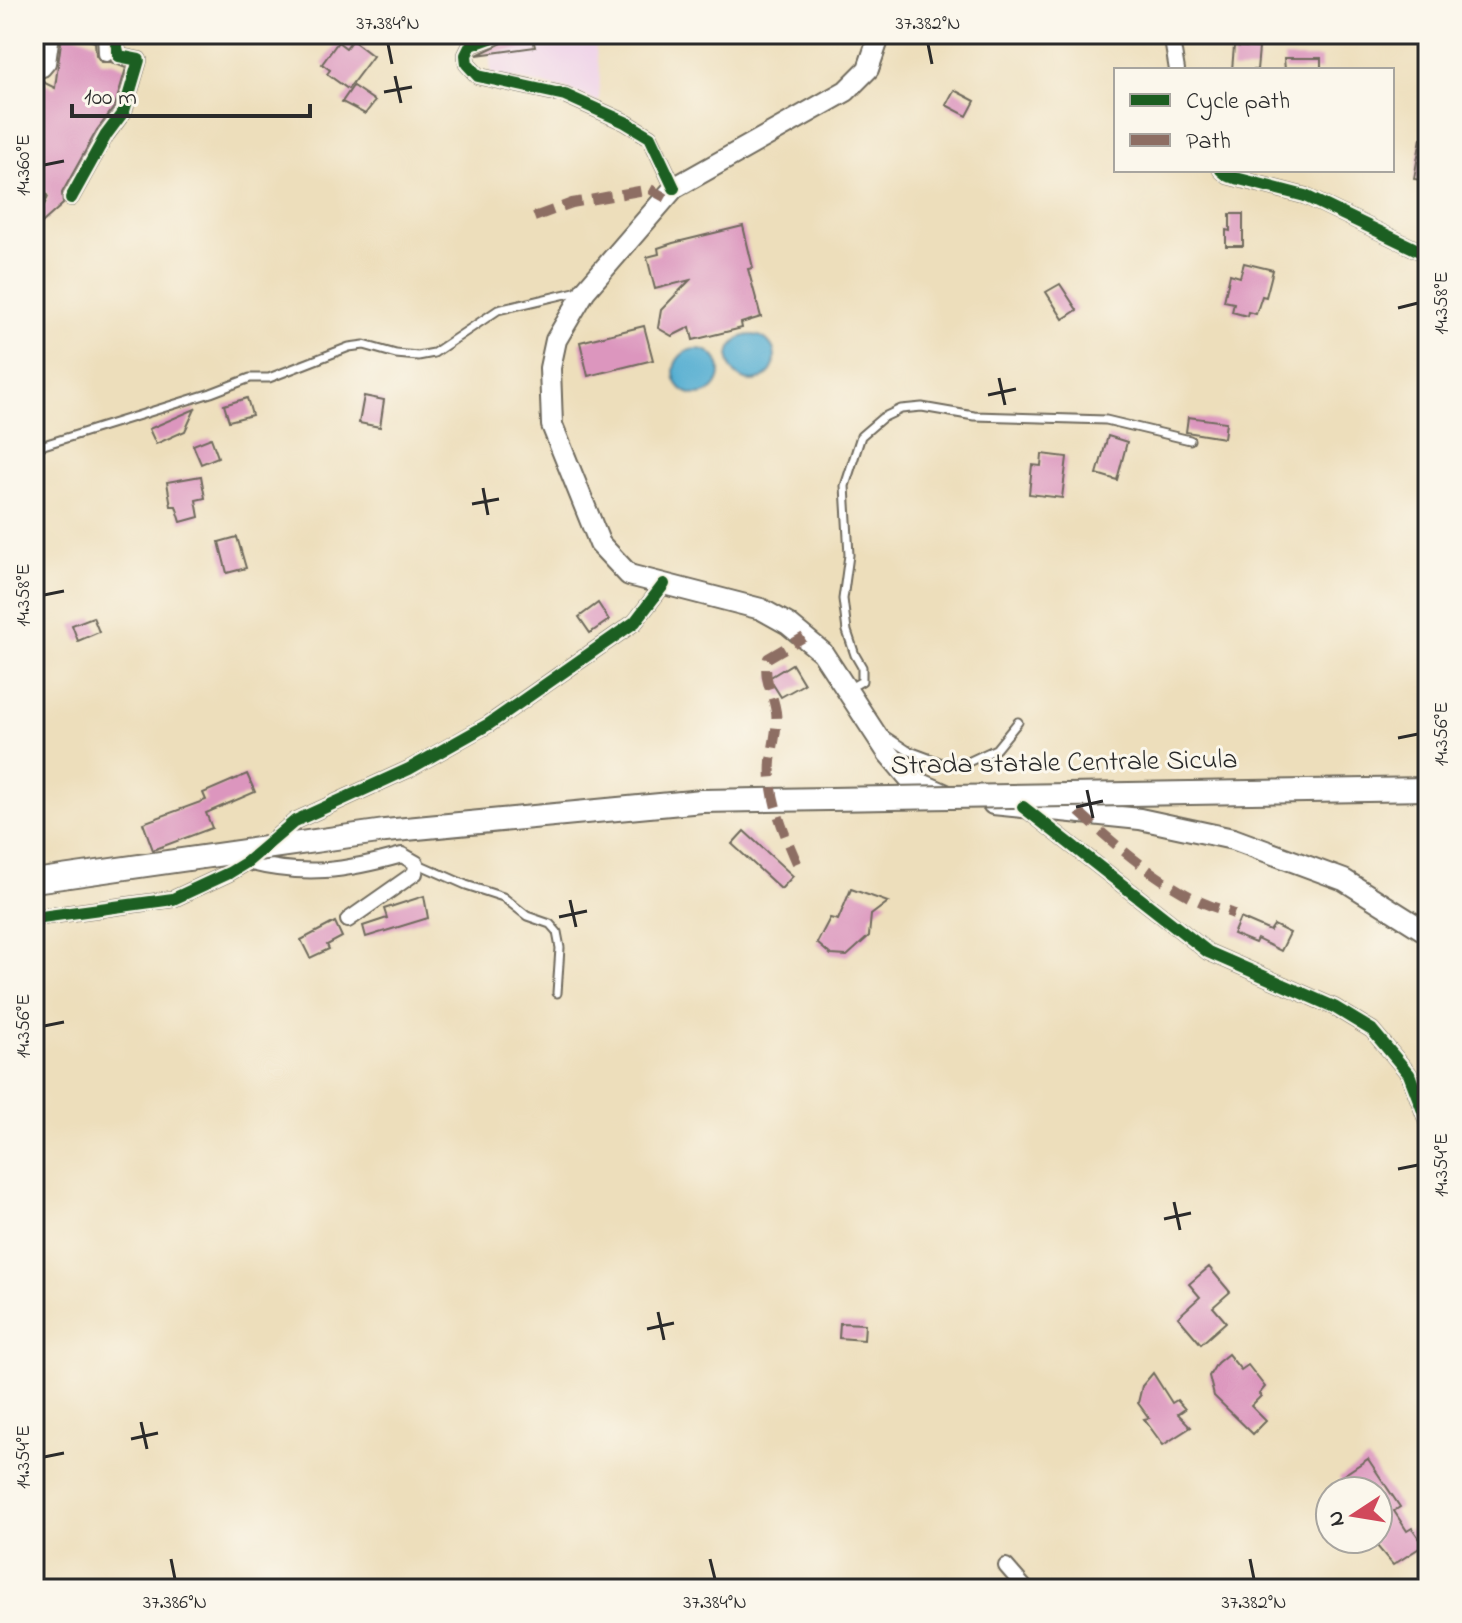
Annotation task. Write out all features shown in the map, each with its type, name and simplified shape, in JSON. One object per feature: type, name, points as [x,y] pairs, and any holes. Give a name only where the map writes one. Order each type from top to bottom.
[{"type":"main road","points":[[880,34],[868,69],[846,91],[674,188],[585,291],[556,340],[550,368],[552,425],[600,544],[629,575],[761,609],[788,624],[822,652],[871,727],[910,779],[937,793],[965,801],[1140,819],[1233,839],[1344,880],[1428,933]]},
{"type":"main road","name":"Strada statale Centrale Sicula","points":[[34,881],[385,831],[702,801],[1428,789]]},
{"type":"street","points":[[34,71],[43,69],[48,63],[52,34]]},
{"type":"street","points":[[105,34],[106,54]]},
{"type":"street","points":[[71,198],[106,135],[124,111],[139,60],[119,56],[114,34]]},
{"type":"street","points":[[501,34],[471,45],[466,55],[471,71],[478,76],[565,95],[625,122],[650,137],[674,188]]},
{"type":"street","points":[[1171,34],[1177,68]]},
{"type":"street","points":[[1223,172],[1228,176],[1305,196],[1428,255]]},
{"type":"street","points":[[34,918],[173,899],[247,862],[295,821],[409,769],[489,724],[635,622],[664,584]]},
{"type":"street","points":[[1023,807],[1208,952],[1334,1007],[1372,1030],[1409,1074],[1428,1124]]},
{"type":"street","points":[[247,862],[272,869],[320,872],[352,869],[402,855],[416,863],[415,873],[348,920]]},
{"type":"street","points":[[1006,1566],[1026,1589]]},
{"type":"lane","points":[[34,448],[250,378],[269,378],[349,347],[364,345],[396,354],[418,356],[434,353],[498,310],[564,293],[585,291]]},
{"type":"lane","points":[[848,689],[862,681],[862,667],[847,631],[843,599],[849,555],[845,486],[861,436],[882,418],[901,409],[922,407],[974,416],[1106,420],[1190,440]]},
{"type":"lane","points":[[871,727],[907,750],[942,763],[966,763],[996,749],[1018,722]]},
{"type":"lane","points":[[416,863],[503,897],[527,916],[550,924],[557,932],[560,948],[557,993]]},
{"type":"shaded area","points":[[521,34],[579,34],[595,44],[600,74],[599,102],[566,89],[491,74],[489,48]]},
{"type":"water","points":[[752,335],[761,336],[768,342],[774,349],[774,367],[768,374],[761,380],[752,381],[743,380],[736,374],[730,367],[729,358],[730,349],[736,342],[743,336]]},
{"type":"water","points":[[697,349],[706,350],[713,356],[719,363],[719,381],[713,388],[706,394],[697,395],[688,394],[681,388],[675,381],[674,372],[675,363],[681,356],[688,350]]},
{"type":"building","points":[[62,34],[95,42],[96,55],[101,62],[126,68],[115,106],[97,130],[62,193],[63,204],[34,230],[34,210],[44,205],[48,197],[43,188],[34,188],[34,81],[39,80],[55,88]]},
{"type":"building","points":[[521,34],[532,34],[535,47],[477,55]]},
{"type":"building","points":[[352,40],[373,56],[348,89],[327,74],[330,70],[322,64],[338,42],[346,48]]},
{"type":"building","points":[[1234,46],[1259,48],[1257,68],[1232,68]]},
{"type":"building","points":[[1284,58],[1321,58],[1321,68],[1285,68]]},
{"type":"building","points":[[353,86],[375,101],[365,114],[342,102]]},
{"type":"building","points":[[954,90],[975,101],[967,116],[946,105]]},
{"type":"building","points":[[1421,138],[1428,138],[1428,181],[1414,179]]},
{"type":"building","points":[[1230,214],[1243,214],[1243,246],[1226,246]]},
{"type":"building","points":[[743,226],[753,268],[748,269],[761,317],[741,323],[742,328],[693,340],[690,327],[672,336],[658,328],[661,310],[690,280],[655,289],[647,257],[659,254],[658,248],[673,243]]},
{"type":"building","points":[[1244,263],[1273,270],[1266,297],[1262,296],[1256,314],[1248,312],[1247,316],[1232,312],[1234,303],[1224,301],[1230,274],[1240,277]]},
{"type":"building","points":[[1060,284],[1077,310],[1063,319],[1046,292]]},
{"type":"building","points":[[644,326],[653,360],[588,376],[580,342]]},
{"type":"building","points":[[364,396],[384,400],[380,427],[359,423]]},
{"type":"building","points":[[247,398],[252,415],[229,421],[224,405]]},
{"type":"building","points":[[195,409],[185,431],[156,444],[149,429]]},
{"type":"building","points":[[1188,417],[1226,422],[1224,438],[1186,432]]},
{"type":"building","points":[[1108,436],[1127,442],[1117,480],[1097,474]]},
{"type":"building","points":[[211,438],[218,457],[201,464],[193,445]]},
{"type":"building","points":[[1042,454],[1067,457],[1062,498],[1029,494],[1032,465],[1041,466]]},
{"type":"building","points":[[201,476],[205,498],[196,500],[199,517],[181,522],[176,506],[171,506],[167,482]]},
{"type":"building","points":[[237,537],[246,568],[227,573],[219,542]]},
{"type":"building","points":[[598,603],[609,620],[590,633],[579,617]]},
{"type":"building","points":[[93,617],[99,632],[78,641],[72,625]]},
{"type":"building","points":[[792,664],[804,684],[781,697],[769,678]]},
{"type":"building","points":[[247,774],[255,792],[206,813],[212,828],[153,850],[143,823],[206,800],[203,793]]},
{"type":"building","points":[[744,831],[793,876],[781,889],[732,844]]},
{"type":"building","points":[[851,889],[888,902],[871,915],[869,936],[847,956],[831,955],[817,943],[830,918],[838,920]]},
{"type":"building","points":[[424,896],[428,918],[366,937],[363,926],[387,918],[384,909]]},
{"type":"building","points":[[1240,918],[1270,931],[1274,925],[1290,933],[1281,951],[1257,939],[1255,943],[1233,934]]},
{"type":"building","points":[[335,922],[342,937],[327,945],[329,949],[310,958],[301,940]]},
{"type":"building","points":[[1209,1267],[1230,1292],[1213,1307],[1226,1322],[1201,1344],[1178,1317],[1200,1297],[1189,1284]]},
{"type":"building","points":[[840,1323],[865,1324],[864,1340],[839,1338]]},
{"type":"building","points":[[1228,1354],[1241,1370],[1248,1365],[1265,1387],[1251,1406],[1266,1421],[1253,1434],[1214,1396],[1209,1376],[1217,1363]]},
{"type":"building","points":[[1153,1373],[1172,1403],[1177,1400],[1185,1409],[1178,1414],[1191,1427],[1163,1445],[1144,1419],[1149,1418],[1138,1403],[1142,1386]]},
{"type":"building","points":[[1368,1459],[1379,1475],[1344,1475]]},
{"type":"building","points":[[1394,1511],[1407,1531],[1412,1528],[1424,1545],[1393,1565],[1385,1555],[1394,1555]]},
{"type":"marked path","points":[[534,217],[572,203],[650,189],[666,198]]},
{"type":"marked path","points":[[797,863],[778,813],[772,787],[771,761],[776,718],[766,665],[768,658],[804,637]]},
{"type":"marked path","points":[[1079,812],[1162,880],[1198,900],[1234,914]]},
{"type":"cycle path","points":[[71,198],[106,135],[124,111],[139,60],[119,56],[114,34]]},
{"type":"cycle path","points":[[501,34],[471,45],[466,55],[467,64],[478,76],[565,95],[625,122],[650,137],[674,188]]},
{"type":"cycle path","points":[[1223,172],[1228,176],[1305,196],[1428,255]]},
{"type":"cycle path","points":[[34,918],[173,899],[229,873],[247,862],[295,821],[409,769],[489,724],[635,622],[664,584]]},
{"type":"cycle path","points":[[1023,807],[1208,952],[1334,1007],[1372,1030],[1409,1074],[1428,1124]]}]
